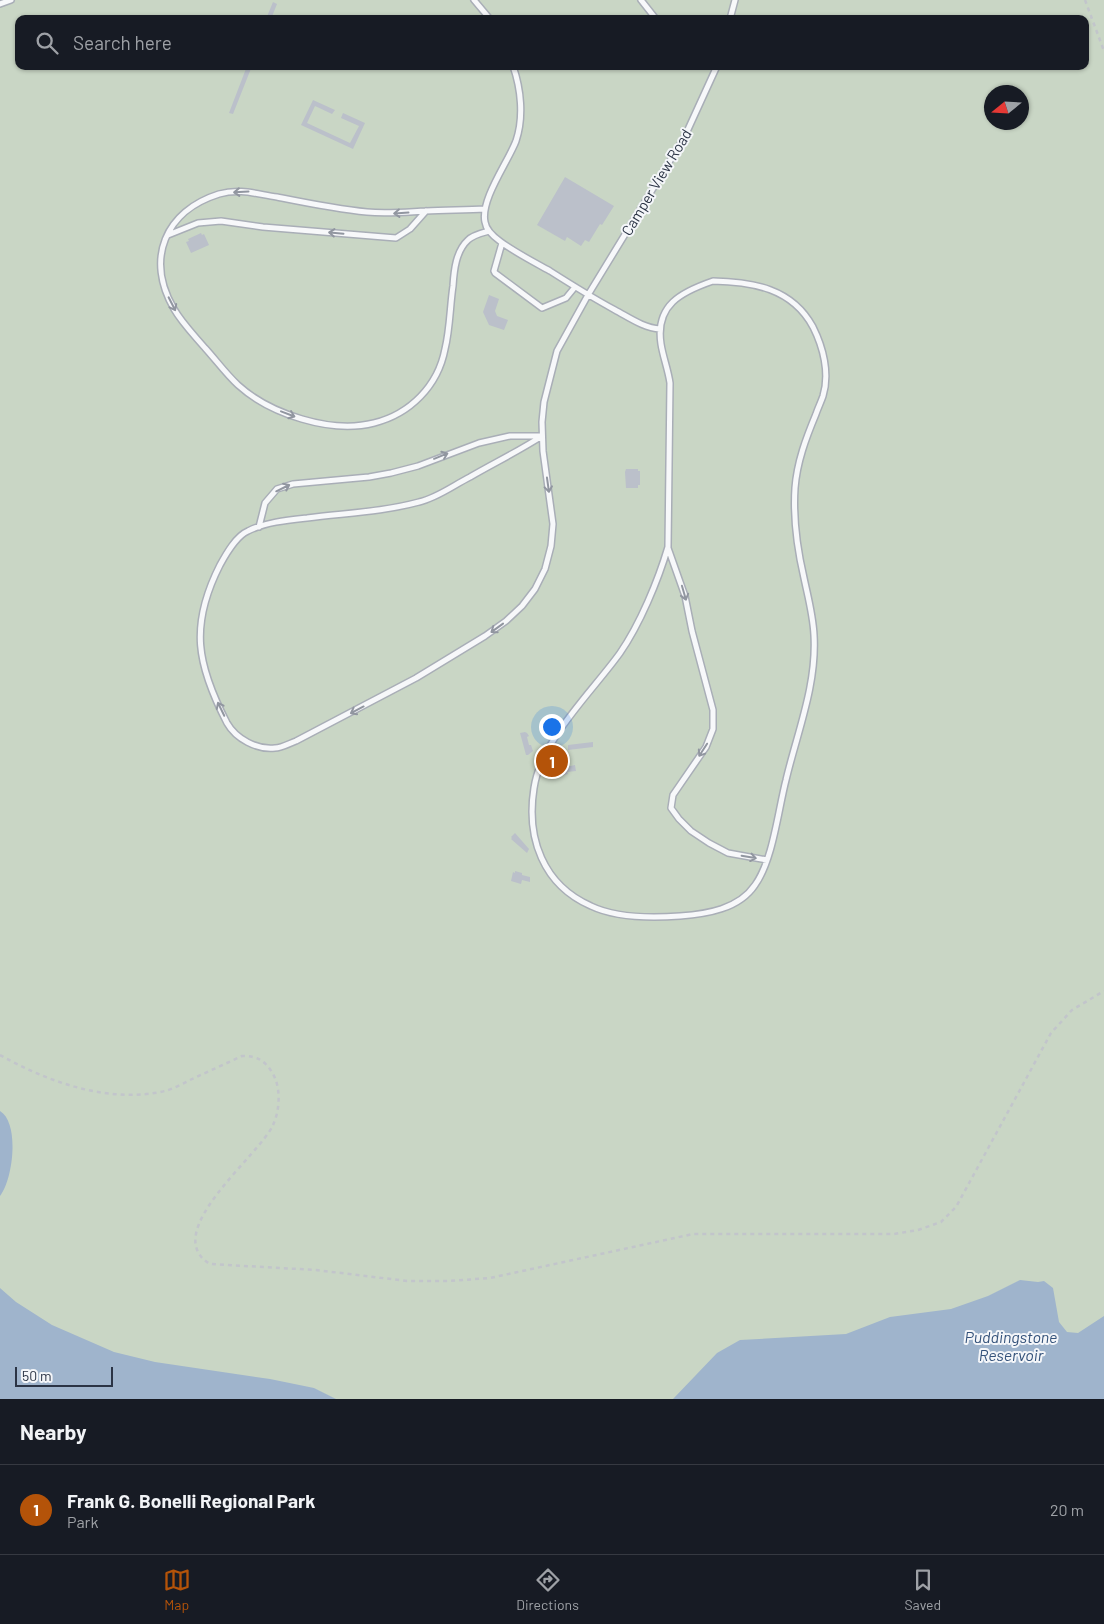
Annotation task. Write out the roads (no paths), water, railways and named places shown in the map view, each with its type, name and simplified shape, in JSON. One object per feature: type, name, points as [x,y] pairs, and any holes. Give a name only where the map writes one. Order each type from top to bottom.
[{"type":"lane","points":[[0,4],[10,0]]},
{"type":"lane","points":[[474,0],[487,15]]},
{"type":"lane","points":[[641,0],[653,15]]},
{"type":"lane","points":[[731,15],[735,0]]},
{"type":"lane","points":[[514,70],[520,92],[520,116],[516,140],[490,193],[485,209],[485,222],[489,231],[502,242],[588,295],[637,322],[651,328],[660,329]]},
{"type":"lane","name":"Camper View Road","points":[[542,436],[522,449],[422,502],[370,512],[286,520],[246,531],[234,543],[222,560],[202,611],[202,662],[210,687],[230,728],[241,739],[255,745],[275,748],[296,741],[416,678],[484,636],[506,621],[522,606],[535,589],[545,569],[554,524],[542,436],[542,422],[544,402],[557,351],[588,295],[685,136],[714,70]]},
{"type":"lane","points":[[485,209],[393,213],[365,212],[245,190],[221,193],[196,203],[178,218],[161,251],[161,272],[174,309],[190,330],[240,386],[281,411],[304,420],[354,427],[393,417],[410,407],[429,387],[440,368],[446,348],[454,274],[460,249],[470,237],[489,231]]},
{"type":"lane","points":[[168,235],[198,223],[222,221],[263,227],[396,238],[410,229],[426,211]]},
{"type":"lane","points":[[502,242],[494,271],[495,274],[542,308],[566,298],[575,287]]},
{"type":"lane","points":[[713,281],[740,282],[780,293],[800,308],[812,326],[820,345],[826,368],[824,394],[799,462],[794,514],[798,547],[811,606],[814,658],[810,688],[763,874],[752,890],[739,900],[716,911],[666,917],[610,912],[592,907],[572,895],[554,880],[542,861],[534,839],[532,811],[534,784],[554,738],[632,635],[662,567],[668,547],[670,382],[661,344],[660,329],[663,316],[674,300],[690,288],[713,281]]},
{"type":"lane","points":[[258,527],[265,503],[277,489],[293,484],[369,477],[418,466],[479,443],[510,436],[542,436]]},
{"type":"lane","points":[[668,547],[685,596],[692,631],[713,710],[713,729],[706,747],[673,795],[671,808],[679,819],[709,844],[728,853],[767,860]]},
{"type":"water","points":[[0,1111],[6,1117],[10,1127],[12,1152],[8,1178],[0,1196]]},
{"type":"water","name":"Puddingstone Reservoir","points":[[1020,1280],[1044,1281],[1053,1288],[1059,1322],[1067,1332],[1078,1333],[1104,1316],[1104,1399],[673,1399],[717,1353],[740,1340],[846,1334],[890,1317],[951,1309],[988,1296]]},
{"type":"water","points":[[0,1288],[16,1302],[52,1325],[114,1352],[155,1362],[270,1379],[314,1388],[336,1399],[0,1399]]},
{"type":"place","name":"Frank G. Bonelli Regional Park","points":[[552,761]]}]
